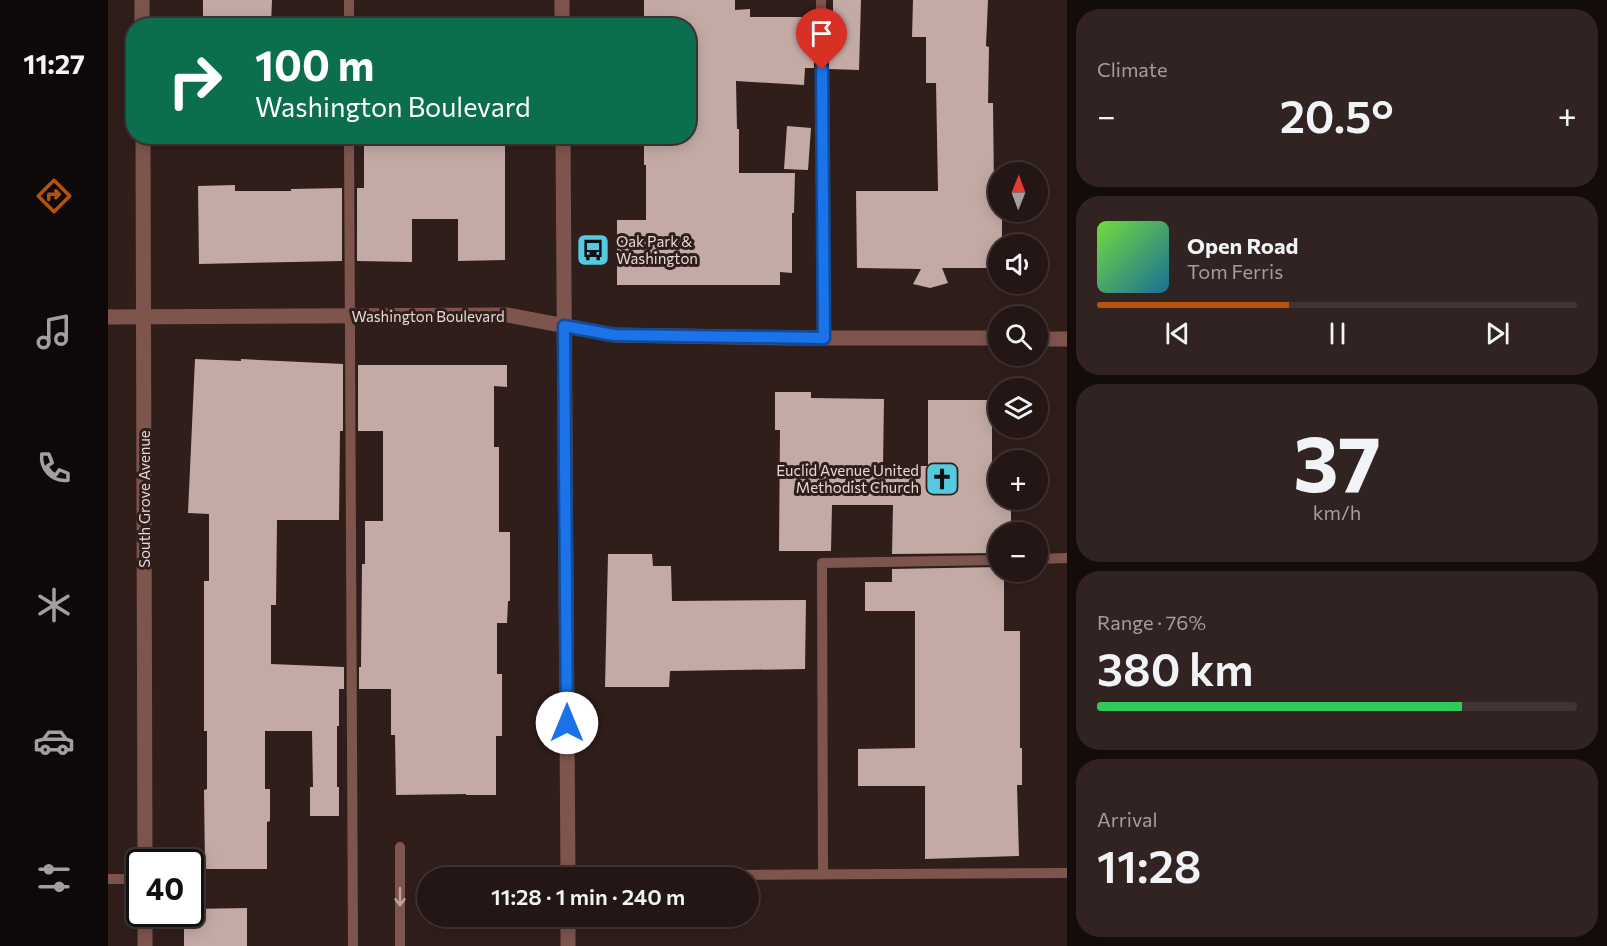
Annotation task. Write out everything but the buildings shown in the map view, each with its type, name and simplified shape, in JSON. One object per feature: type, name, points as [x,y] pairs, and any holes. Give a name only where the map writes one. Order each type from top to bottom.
[{"type":"street","points":[[142,0],[142,18]]},
{"type":"street","points":[[562,0],[562,18]]},
{"type":"street","name":"South Grove Avenue","points":[[143,144],[145,849]]},
{"type":"street","points":[[563,144],[568,867]]},
{"type":"street","name":"Washington Boulevard","points":[[108,317],[508,315],[614,335],[988,339]]},
{"type":"street","points":[[1048,339],[1067,339]]},
{"type":"street","points":[[145,927],[145,946]]},
{"type":"street","points":[[568,927],[568,946]]},
{"type":"lane","points":[[349,0],[349,18]]},
{"type":"lane","points":[[821,0],[824,338]]},
{"type":"lane","points":[[349,144],[353,946]]},
{"type":"lane","points":[[1048,559],[1067,558]]},
{"type":"lane","points":[[823,874],[822,563],[988,560]]},
{"type":"lane","points":[[400,847],[400,946]]},
{"type":"lane","points":[[759,875],[1067,873]]},
{"type":"lane","points":[[108,879],[126,879]]},
{"type":"place","name":"Oak Park & Washington","points":[[593,250]]},
{"type":"place","name":"Euclid Avenue United Methodist Church","points":[[942,479]]},
{"type":"route","points":[[567,723],[564,326],[614,335],[824,338],[822,70]]}]
